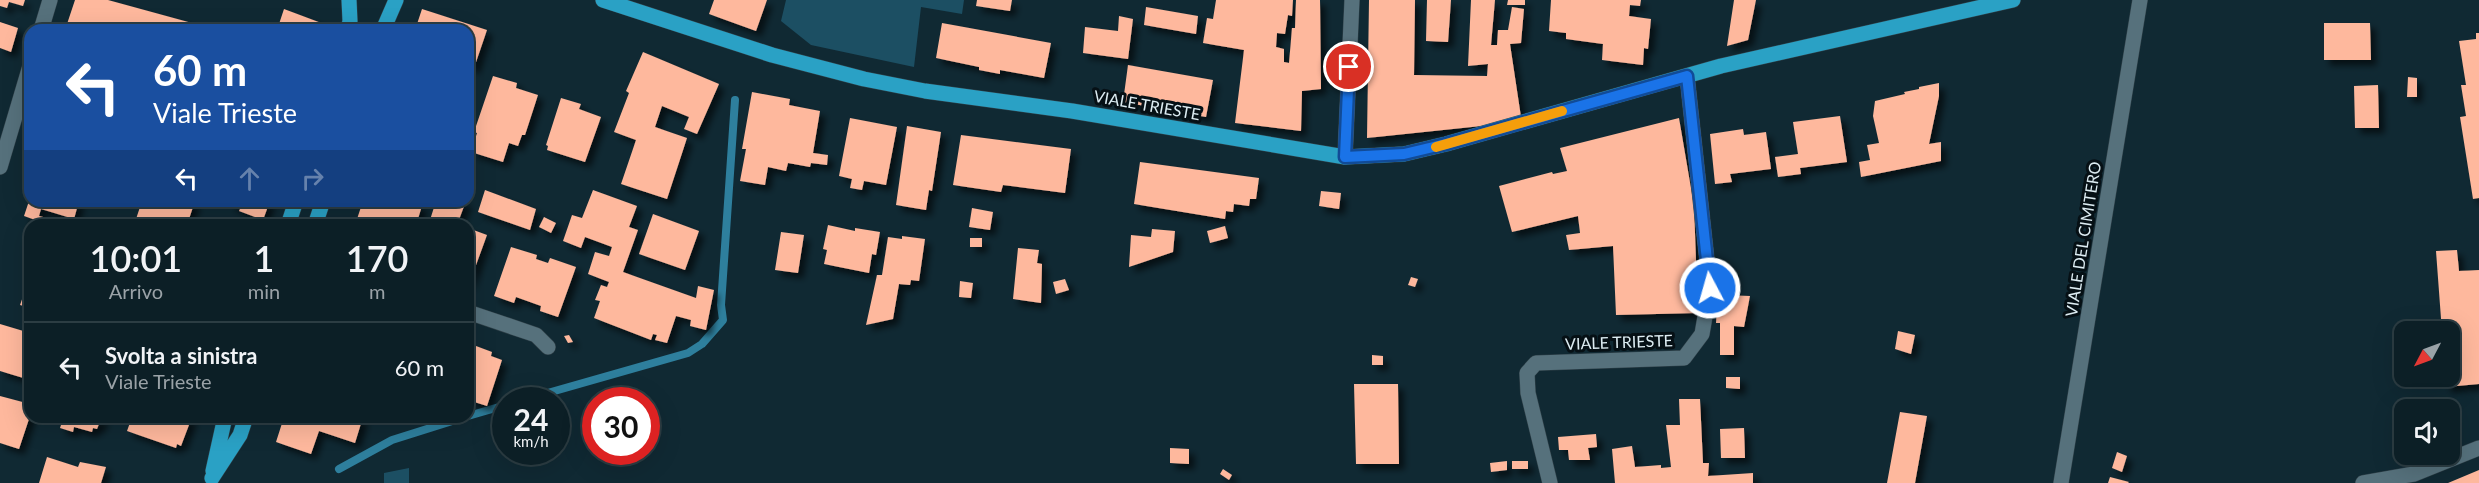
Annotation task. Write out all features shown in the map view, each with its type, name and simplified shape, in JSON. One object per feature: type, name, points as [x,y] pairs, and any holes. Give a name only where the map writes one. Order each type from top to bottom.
[{"type":"main road","points":[[348,24],[349,0]]},
{"type":"main road","points":[[386,24],[396,0]]},
{"type":"main road","name":"VIALE TRIESTE","points":[[603,0],[772,55],[864,79],[925,91],[1072,111],[1345,157],[1404,154],[1687,76],[2013,0]]},
{"type":"main road","points":[[211,480],[224,423]]},
{"type":"main road","points":[[211,480],[240,435],[244,423]]},
{"type":"street","points":[[43,24],[50,0]]},
{"type":"street","points":[[1345,157],[1352,0]]},
{"type":"street","name":"VIALE DEL CIMITERO","points":[[2061,483],[2140,0]]},
{"type":"street","name":"VIALE TRIESTE","points":[[1550,483],[1528,393],[1527,373],[1536,363],[1683,358],[1702,334],[1710,288],[1687,76]]},
{"type":"street","points":[[0,166],[24,86]]},
{"type":"street","points":[[474,314],[536,335],[548,347]]},
{"type":"street","points":[[2363,483],[2414,474],[2479,448]]},
{"type":"shaded area","points":[[786,0],[964,0],[962,14],[921,7],[914,67],[811,45],[781,21]]},
{"type":"shaded area","points":[[409,468],[409,483],[384,483],[384,473]]},
{"type":"building","points":[[0,0],[25,0],[23,6],[9,2],[7,8],[0,6]]},
{"type":"building","points":[[75,0],[108,0],[192,23],[192,24],[67,24]]},
{"type":"building","points":[[714,0],[767,0],[756,31],[709,14]]},
{"type":"building","points":[[977,0],[1012,0],[1010,11],[976,6]]},
{"type":"building","points":[[1216,0],[1293,0],[1292,16],[1288,15],[1285,34],[1277,33],[1276,47],[1284,49],[1284,62],[1289,63],[1292,28],[1295,28],[1296,0],[1320,0],[1321,89],[1302,91],[1301,131],[1235,123],[1244,50],[1203,43],[1207,18],[1213,19]]},
{"type":"building","points":[[1369,0],[1415,0],[1414,75],[1487,76],[1488,64],[1468,66],[1471,0],[1495,0],[1491,45],[1497,45],[1498,30],[1508,30],[1512,7],[1524,9],[1521,43],[1510,44],[1521,117],[1491,125],[1367,138]]},
{"type":"building","points":[[1427,0],[1451,0],[1448,42],[1426,41]]},
{"type":"building","points":[[1508,0],[1525,0],[1525,5],[1507,5]]},
{"type":"building","points":[[1551,0],[1641,0],[1640,6],[1630,5],[1629,16],[1651,19],[1648,49],[1644,48],[1643,65],[1602,60],[1603,44],[1566,39],[1566,33],[1549,31]]},
{"type":"building","points":[[1734,0],[1756,0],[1748,40],[1727,46]]},
{"type":"building","points":[[1146,7],[1198,16],[1196,34],[1144,25]]},
{"type":"building","points":[[284,9],[324,24],[279,24]]},
{"type":"building","points":[[422,9],[468,24],[417,24]]},
{"type":"building","points":[[1119,16],[1133,19],[1128,59],[1083,53],[1085,27],[1118,31]]},
{"type":"building","points":[[0,22],[18,28],[11,52],[0,48]]},
{"type":"building","points":[[942,23],[1051,43],[1044,78],[1000,70],[1000,74],[936,58]]},
{"type":"building","points":[[2324,23],[2370,23],[2371,60],[2324,60]]},
{"type":"building","points":[[474,26],[487,30],[474,68]]},
{"type":"building","points":[[2476,33],[2479,33],[2479,198],[2473,199],[2460,117],[2466,116],[2461,85],[2466,85],[2459,41],[2476,39]]},
{"type":"building","points":[[643,52],[719,84],[697,134],[684,129],[689,117],[662,106],[655,127],[687,138],[667,199],[621,184],[636,140],[614,132],[629,93],[626,91]]},
{"type":"building","points":[[1128,65],[1213,80],[1206,117],[1123,102]]},
{"type":"building","points":[[493,76],[517,83],[516,88],[538,95],[525,135],[522,135],[518,146],[509,143],[503,162],[474,153],[477,133],[474,132]]},
{"type":"building","points":[[2408,77],[2417,78],[2417,97],[2407,97]]},
{"type":"building","points":[[1939,83],[1939,96],[1929,144],[1941,142],[1941,161],[1861,177],[1859,162],[1870,160],[1867,145],[1879,143],[1873,116],[1875,101]]},
{"type":"building","points":[[2378,85],[2379,128],[2355,128],[2354,86]]},
{"type":"building","points":[[752,92],[790,99],[789,105],[820,111],[813,153],[828,155],[827,165],[811,163],[810,167],[788,163],[786,171],[768,167],[765,185],[740,181],[746,149],[742,149]]},
{"type":"building","points":[[561,98],[581,104],[579,109],[601,117],[585,162],[547,150],[546,145]]},
{"type":"building","points":[[1840,116],[1847,162],[1800,168],[1801,174],[1778,177],[1775,157],[1798,154],[1793,122]]},
{"type":"building","points":[[850,118],[897,127],[886,185],[864,181],[862,190],[850,188],[852,179],[839,176]]},
{"type":"building","points":[[1679,118],[1694,206],[1698,313],[1616,315],[1613,246],[1569,250],[1566,235],[1580,233],[1578,216],[1512,232],[1499,186],[1552,172],[1553,174],[1567,171],[1560,148]]},
{"type":"building","points":[[907,126],[941,132],[932,191],[929,190],[926,210],[896,205]]},
{"type":"building","points":[[1743,129],[1744,135],[1766,132],[1771,169],[1730,174],[1732,182],[1715,184],[1710,134]]},
{"type":"building","points":[[961,135],[1071,149],[1065,193],[1003,185],[1001,192],[953,185]]},
{"type":"building","points":[[1140,162],[1259,178],[1256,199],[1250,199],[1249,206],[1234,204],[1233,212],[1226,211],[1225,219],[1134,204]]},
{"type":"building","points":[[485,190],[536,209],[530,230],[478,212]]},
{"type":"building","points":[[593,190],[637,206],[629,227],[638,230],[623,272],[696,298],[698,286],[714,290],[706,330],[690,326],[691,320],[676,316],[667,343],[655,340],[657,335],[653,334],[651,340],[594,318],[600,301],[595,300],[601,285],[607,287],[609,282],[588,274],[595,252],[609,256],[612,247],[585,237],[581,248],[563,241],[572,215],[582,218]]},
{"type":"building","points":[[1321,191],[1341,193],[1339,209],[1319,206]]},
{"type":"building","points":[[27,207],[77,207],[74,219],[41,209],[39,216],[43,217],[42,219],[24,216]]},
{"type":"building","points":[[140,207],[193,207],[189,219],[136,219]]},
{"type":"building","points":[[235,207],[268,207],[263,219],[239,211],[240,209]]},
{"type":"building","points":[[361,207],[422,207],[418,219],[357,219]]},
{"type":"building","points":[[434,207],[464,207],[459,219],[430,219]]},
{"type":"building","points":[[972,208],[993,212],[990,230],[969,227]]},
{"type":"building","points":[[653,214],[699,231],[685,270],[639,254]]},
{"type":"building","points":[[544,217],[556,223],[551,233],[539,227]]},
{"type":"building","points":[[828,225],[855,231],[855,228],[880,232],[876,255],[872,254],[869,273],[824,264],[827,250],[823,249]]},
{"type":"building","points":[[1225,226],[1228,238],[1210,243],[1207,231]]},
{"type":"building","points":[[1152,229],[1175,231],[1173,252],[1129,267],[1131,235],[1151,237]]},
{"type":"building","points":[[474,230],[487,235],[474,271]]},
{"type":"building","points":[[781,232],[804,235],[798,273],[775,270]]},
{"type":"building","points":[[902,236],[925,239],[919,281],[911,280],[910,285],[899,284],[893,319],[866,325],[877,275],[882,275],[888,237],[902,239]]},
{"type":"building","points":[[970,238],[982,238],[982,247],[970,247]]},
{"type":"building","points":[[511,247],[537,255],[536,259],[548,263],[550,258],[576,267],[558,317],[540,311],[541,306],[516,297],[514,303],[494,296]]},
{"type":"building","points":[[1018,248],[1039,250],[1037,263],[1042,264],[1041,303],[1013,299]]},
{"type":"building","points":[[2457,250],[2459,271],[2479,270],[2479,384],[2460,386],[2460,321],[2441,321],[2436,251]]},
{"type":"building","points":[[1411,277],[1418,279],[1415,287],[1408,285]]},
{"type":"building","points":[[1065,279],[1069,290],[1056,294],[1053,282]]},
{"type":"building","points":[[960,281],[973,283],[971,298],[959,297]]},
{"type":"building","points":[[24,294],[24,306],[20,305]]},
{"type":"building","points":[[1726,295],[1750,296],[1744,327],[1734,326],[1734,355],[1720,355],[1720,323],[1716,323],[1717,307],[1726,308]]},
{"type":"building","points":[[0,324],[24,331],[24,378],[0,371]]},
{"type":"building","points":[[1898,331],[1915,335],[1911,354],[1895,349]]},
{"type":"building","points":[[569,335],[573,342],[568,343],[564,336]]},
{"type":"building","points":[[474,345],[492,352],[491,356],[502,360],[487,406],[474,402]]},
{"type":"building","points":[[1372,355],[1383,356],[1383,365],[1372,365]]},
{"type":"building","points":[[1726,377],[1740,377],[1740,389],[1726,388]]},
{"type":"building","points":[[1354,384],[1398,384],[1399,464],[1356,464]]},
{"type":"building","points":[[0,396],[24,402],[24,423],[28,423],[19,449],[0,443]]},
{"type":"building","points":[[1679,399],[1700,399],[1703,463],[1709,463],[1708,476],[1753,473],[1753,483],[1615,483],[1612,449],[1632,446],[1635,467],[1661,465],[1661,468],[1671,467],[1666,425],[1680,425]]},
{"type":"building","points":[[1900,412],[1927,416],[1915,483],[1887,483]]},
{"type":"building","points":[[62,423],[102,423],[97,429],[93,428],[92,432],[74,427],[73,432],[60,428]]},
{"type":"building","points":[[130,423],[190,423],[181,446],[177,444],[176,448],[127,431]]},
{"type":"building","points":[[282,423],[361,423],[355,443],[319,431],[311,454],[276,442]]},
{"type":"building","points":[[1744,428],[1745,458],[1721,458],[1720,429]]},
{"type":"building","points":[[1596,434],[1597,447],[1588,448],[1590,460],[1569,460],[1568,450],[1559,450],[1558,437]]},
{"type":"building","points":[[1170,448],[1189,449],[1189,464],[1170,463]]},
{"type":"building","points":[[2117,452],[2127,456],[2122,472],[2112,468]]},
{"type":"building","points":[[47,457],[78,467],[80,462],[106,467],[101,483],[39,483]]},
{"type":"building","points":[[1507,461],[1507,470],[1491,472],[1490,463]]},
{"type":"building","points":[[1512,461],[1528,461],[1528,469],[1512,469]]},
{"type":"building","points":[[1223,469],[1232,475],[1229,480],[1220,474]]},
{"type":"building","points":[[2479,470],[2479,483],[2448,483]]},
{"type":"building","points":[[2110,477],[2129,482],[2108,483]]},
{"type":"waterway","points":[[569,387],[688,353],[702,344],[723,320],[721,305],[735,100]]},
{"type":"waterway","points":[[474,414],[492,409]]},
{"type":"waterway","points":[[339,469],[392,440],[446,423]]},
{"type":"slow traffic","points":[[1436,147],[1562,111]]},
{"type":"route","points":[[1349,67],[1345,157],[1404,154],[1687,76],[1710,288]]}]
